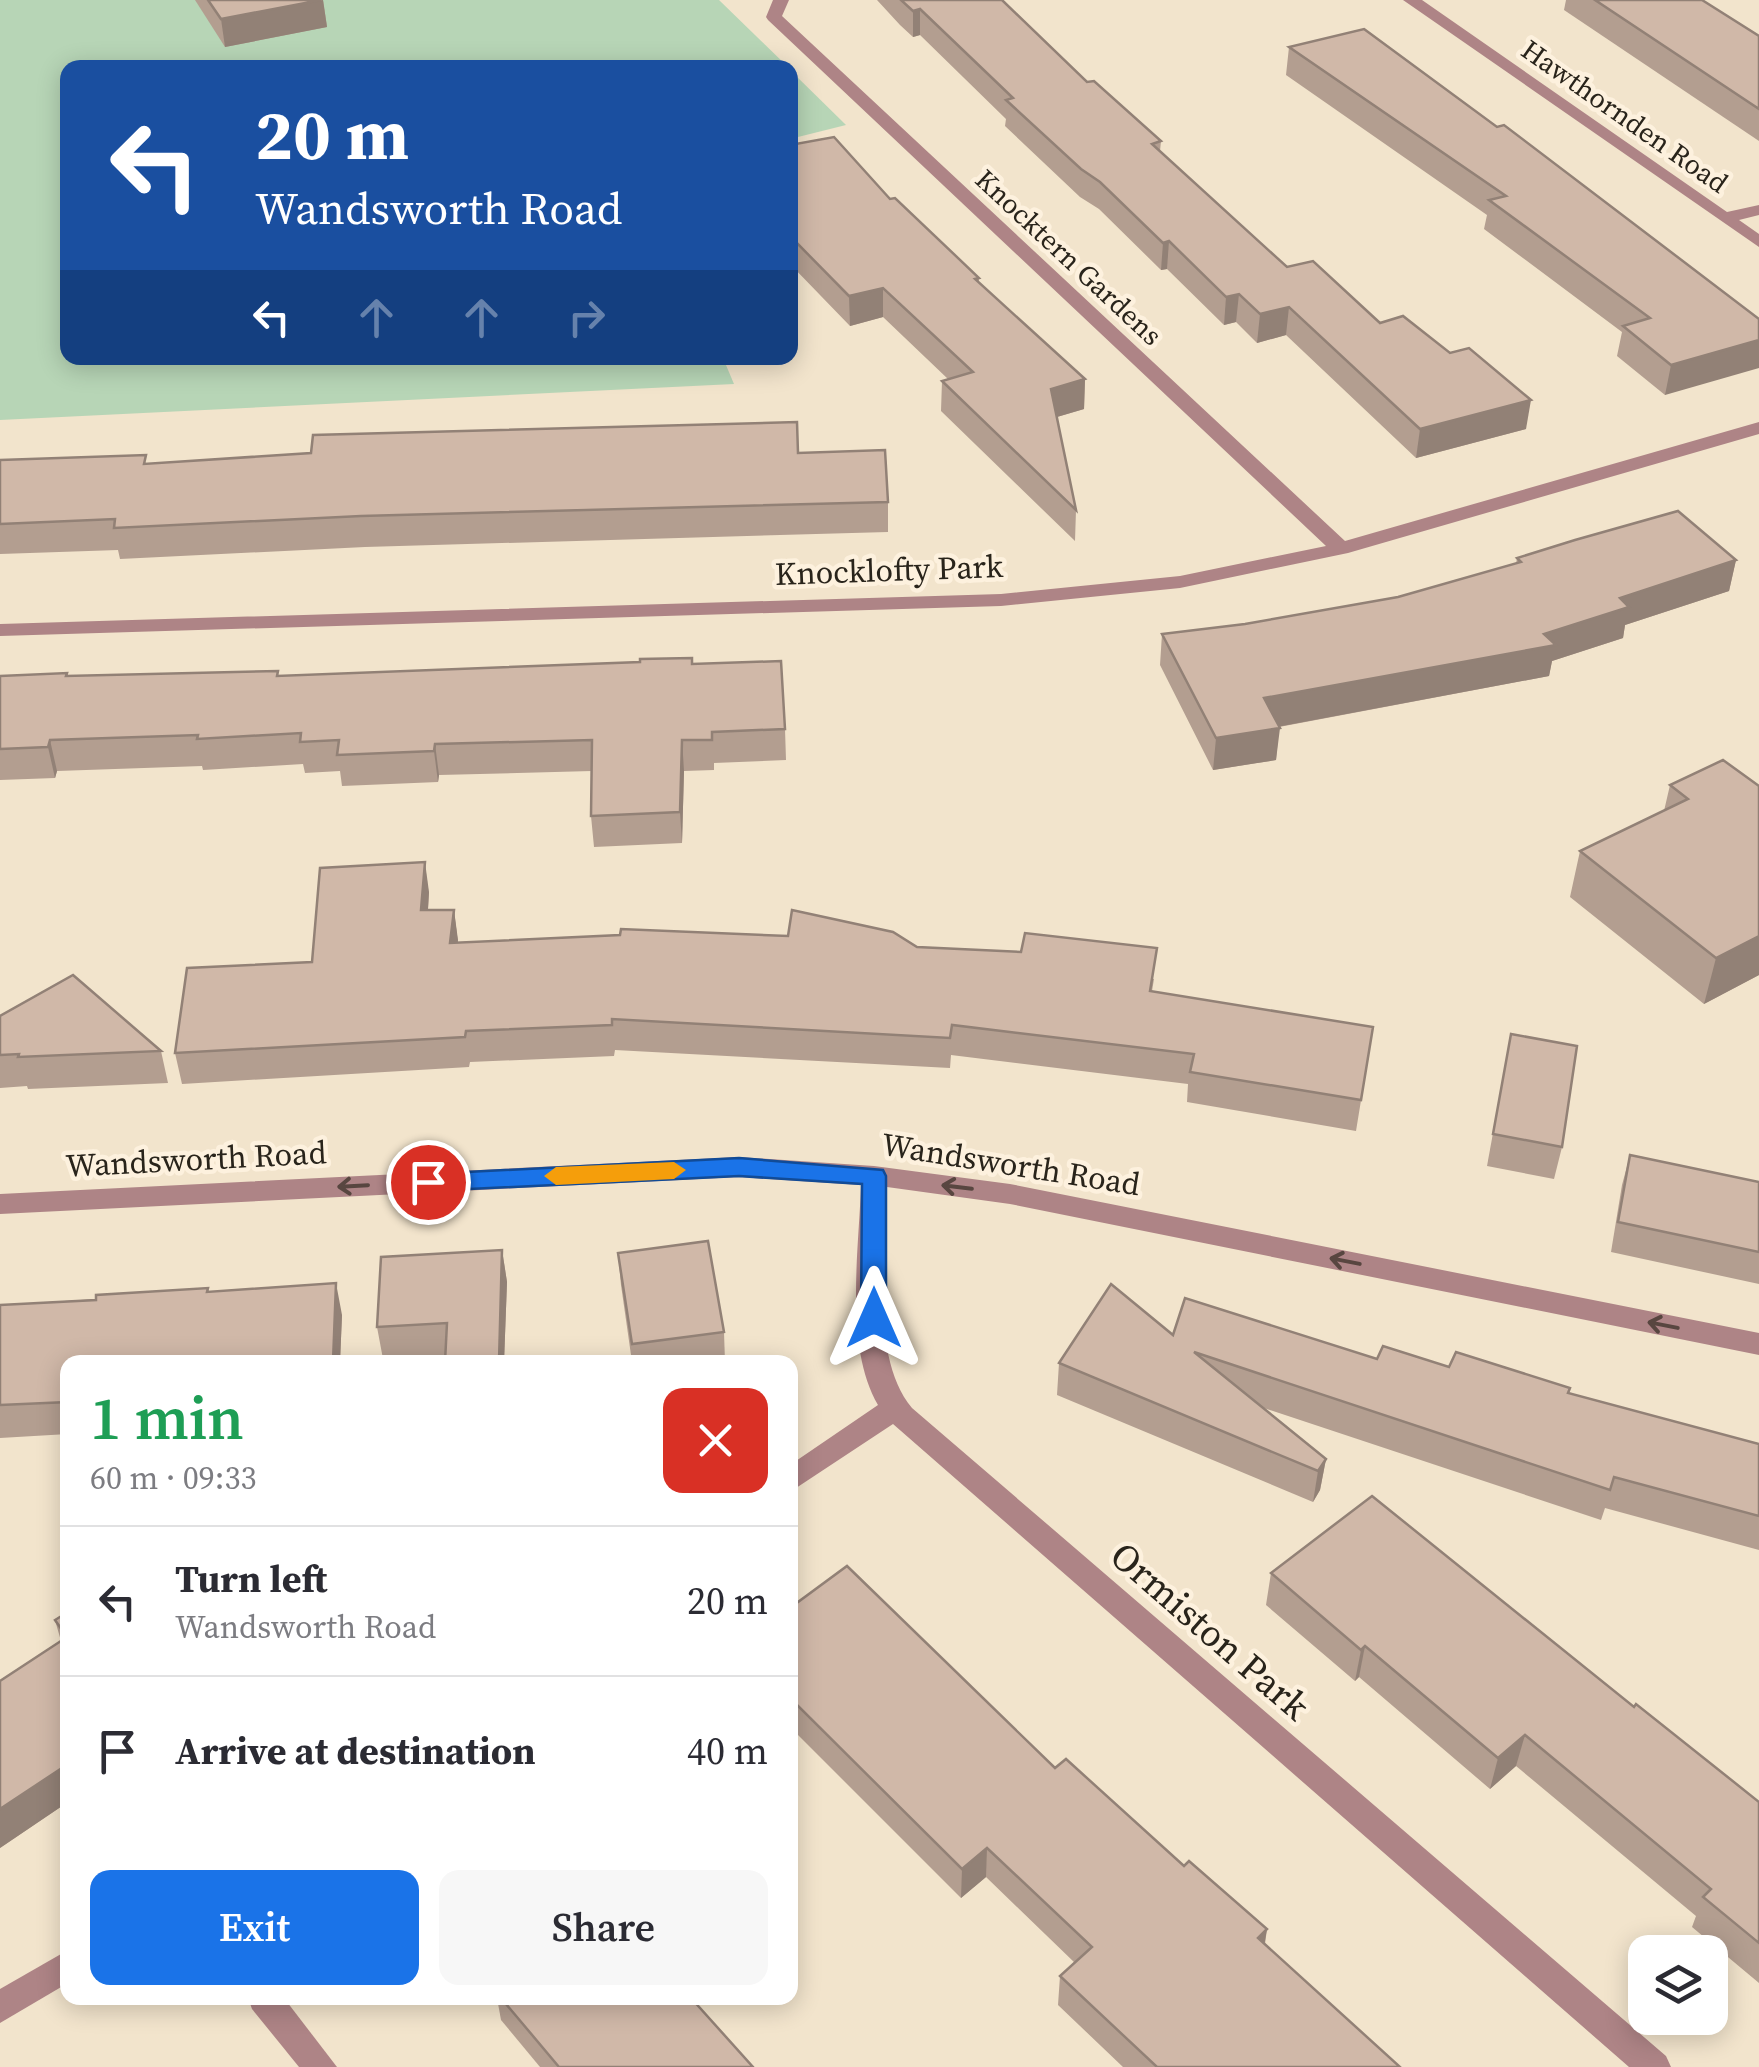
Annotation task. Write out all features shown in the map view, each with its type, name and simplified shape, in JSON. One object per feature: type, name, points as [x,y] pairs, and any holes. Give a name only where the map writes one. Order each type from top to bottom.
[{"type":"street","name":"Knocktern Gardens","points":[[781,0],[774,17],[1341,549]]},
{"type":"street","name":"Hawthornden Road","points":[[1411,0],[1759,242]]},
{"type":"street","points":[[1724,218],[1759,210]]},
{"type":"street","name":"Knocklofty Park","points":[[0,630],[1001,600],[1180,582],[1341,549],[1759,428]]},
{"type":"street","name":"Wandsworth Road","points":[[0,1204],[739,1167],[874,1176],[1010,1194],[1759,1344]]},
{"type":"street","name":"Ormiston Park","points":[[874,1176],[873,1354],[880,1383],[896,1408],[945,1456],[1654,2067]]},
{"type":"street","points":[[798,1475],[896,1408]]},
{"type":"street","points":[[0,2007],[60,1969]]},
{"type":"street","points":[[270,2005],[320,2067]]},
{"type":"green space","points":[[0,0],[719,0],[781,60],[60,60],[60,365],[726,365],[734,384],[0,420]]},
{"type":"green space","points":[[798,78],[846,125],[798,137]]},
{"type":"building","points":[[208,0],[321,0],[221,19]]},
{"type":"building","points":[[901,0],[1002,0],[1087,82],[1094,81],[1161,141],[1152,144],[1287,267],[1313,261],[1380,323],[1403,316],[1450,353],[1469,348],[1531,400],[1420,429],[1289,307],[1260,314],[1239,294],[1226,297],[1169,241],[1163,243],[1006,100],[1013,98],[920,9],[913,11]]},
{"type":"building","points":[[1595,0],[1702,0],[1759,36],[1759,109]]},
{"type":"building","points":[[1364,29],[1497,127],[1504,125],[1759,319],[1759,340],[1671,365],[1623,326],[1650,318],[1489,200],[1506,196],[1289,47]]},
{"type":"building","points":[[834,137],[890,199],[895,198],[979,278],[975,279],[1085,379],[1051,389],[1076,510],[942,381],[973,372],[883,288],[849,296],[798,244],[798,144]]},
{"type":"building","points":[[797,422],[798,453],[885,450],[888,502],[361,516],[114,528],[115,519],[0,524],[0,460],[146,455],[144,464],[311,453],[313,435]]},
{"type":"building","points":[[1678,511],[1736,560],[1620,598],[1629,607],[1544,634],[1556,645],[1264,698],[1280,728],[1216,738],[1162,634],[1398,597]]},
{"type":"building","points":[[692,658],[692,664],[781,661],[785,729],[712,732],[712,740],[682,740],[680,812],[591,816],[592,740],[435,744],[434,751],[337,755],[339,740],[300,742],[301,733],[197,739],[198,735],[50,740],[48,747],[0,749],[0,676],[278,671],[277,676]]},
{"type":"building","points":[[1723,760],[1759,786],[1759,936],[1716,958],[1580,851],[1688,799],[1670,785]]},
{"type":"building","points":[[425,862],[421,910],[454,910],[450,943],[620,935],[621,929],[788,936],[792,910],[893,932],[917,947],[1021,952],[1025,933],[1157,948],[1150,991],[1373,1027],[1361,1100],[1190,1072],[1194,1054],[952,1025],[950,1038],[612,1019],[612,1025],[466,1031],[465,1037],[175,1053],[187,968],[312,962],[320,868]]},
{"type":"building","points":[[73,975],[161,1051],[0,1055],[0,1016]]},
{"type":"building","points":[[1511,1034],[1577,1046],[1562,1147],[1493,1134]]},
{"type":"building","points":[[1630,1155],[1759,1182],[1759,1252],[1618,1222]]},
{"type":"building","points":[[708,1241],[724,1332],[632,1344],[618,1253]]},
{"type":"building","points":[[502,1250],[499,1355],[445,1355],[447,1323],[377,1327],[381,1257]]},
{"type":"building","points":[[336,1283],[333,1355],[60,1355],[60,1402],[0,1405],[0,1305],[208,1288],[207,1292]]},
{"type":"building","points":[[1111,1284],[1173,1335],[1185,1298],[1377,1359],[1383,1346],[1449,1367],[1456,1352],[1570,1388],[1568,1393],[1759,1444],[1759,1516],[1614,1477],[1610,1490],[1194,1352],[1326,1459],[1318,1471],[1059,1363]]},
{"type":"building","points":[[1372,1496],[1634,1707],[1636,1704],[1759,1802],[1759,1943],[1703,1897],[1711,1889],[1525,1735],[1498,1758],[1271,1573]]},
{"type":"building","points":[[847,1566],[1055,1768],[1066,1759],[1184,1866],[1189,1861],[1267,1929],[1258,1938],[1400,2067],[1157,2067],[1060,1976],[1092,1947],[987,1848],[962,1869],[798,1706],[798,1602]]},
{"type":"building","points":[[60,1642],[60,1769],[0,1809],[0,1681]]},
{"type":"building","points":[[507,2005],[697,2005],[753,2067],[559,2067]]},
{"type":"slow traffic","points":[[556,1176],[674,1170]]},
{"type":"route","points":[[428,1182],[739,1167],[874,1176],[874,1318]]}]
